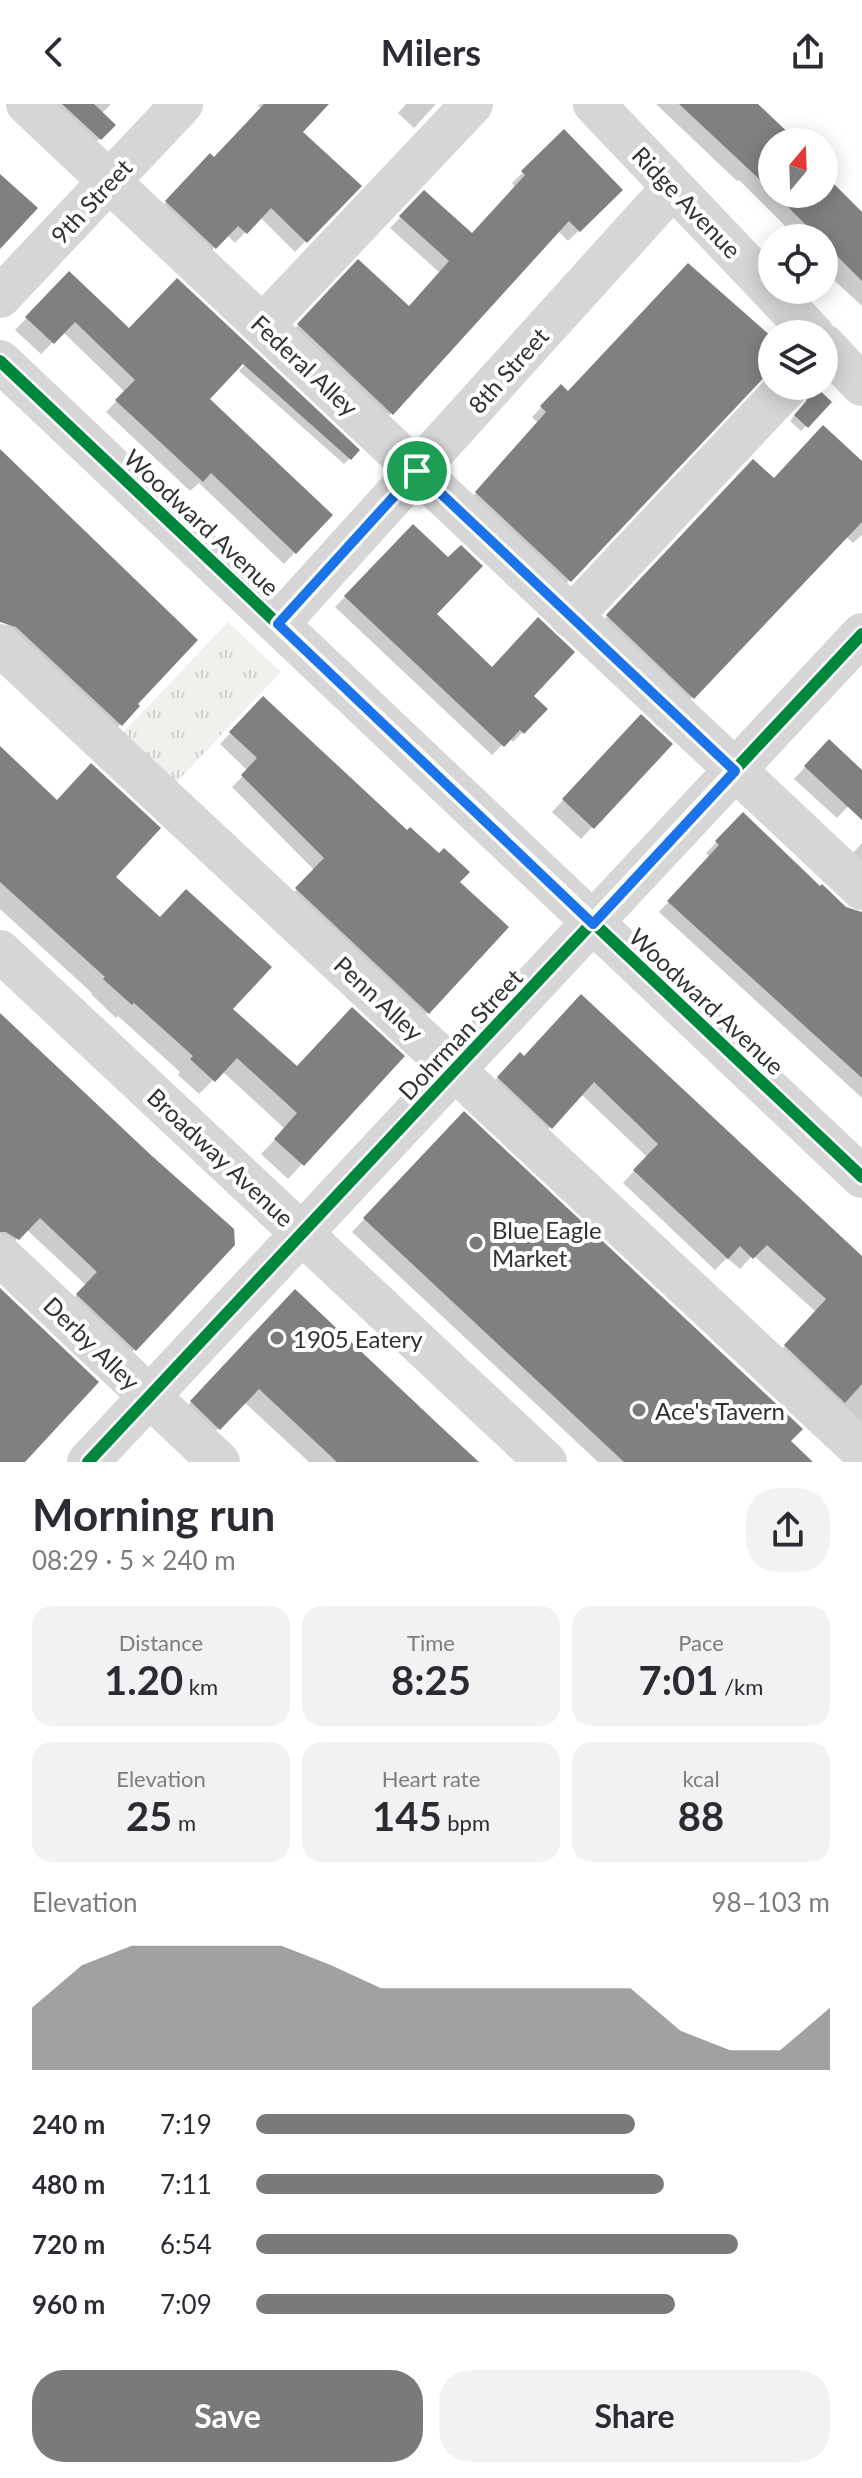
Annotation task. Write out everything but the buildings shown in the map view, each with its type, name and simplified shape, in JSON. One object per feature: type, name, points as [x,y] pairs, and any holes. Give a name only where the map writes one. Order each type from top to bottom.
[{"type":"street","name":"Federal Alley","points":[[27,104],[862,889]]},
{"type":"street","name":"9th Street","points":[[0,297],[182,104]]},
{"type":"street","points":[[263,325],[472,104]]},
{"type":"street","name":"Ridge Avenue","points":[[594,104],[800,320]]},
{"type":"street","name":"8th Street","points":[[278,624],[673,187]]},
{"type":"street","name":"Ridge Avenue","points":[[838,360],[862,385]]},
{"type":"street","name":"Woodward Avenue","points":[[0,361],[862,1177]]},
{"type":"street","points":[[571,617],[775,400]]},
{"type":"street","name":"Dohrman Street","points":[[88,1462],[862,634]]},
{"type":"street","name":"Penn Alley","points":[[0,645],[862,1451]]},
{"type":"street","name":"Broadway Avenue","points":[[0,951],[546,1462]]},
{"type":"street","name":"Derby Alley","points":[[0,1255],[219,1462]]},
{"type":"green space","points":[[228,622],[281,672],[168,791],[116,740]]},
{"type":"cycle path","points":[[0,361],[862,1177]]},
{"type":"cycle path","points":[[88,1462],[862,634]]},
{"type":"place","name":"Blue Eagle Market","points":[[476,1243]]},
{"type":"place","name":"1905 Eatery","points":[[277,1338]]},
{"type":"place","name":"Ace's Tavern","points":[[639,1410]]},
{"type":"route","points":[[417,471],[735,771],[593,924],[278,624],[417,471]]}]
